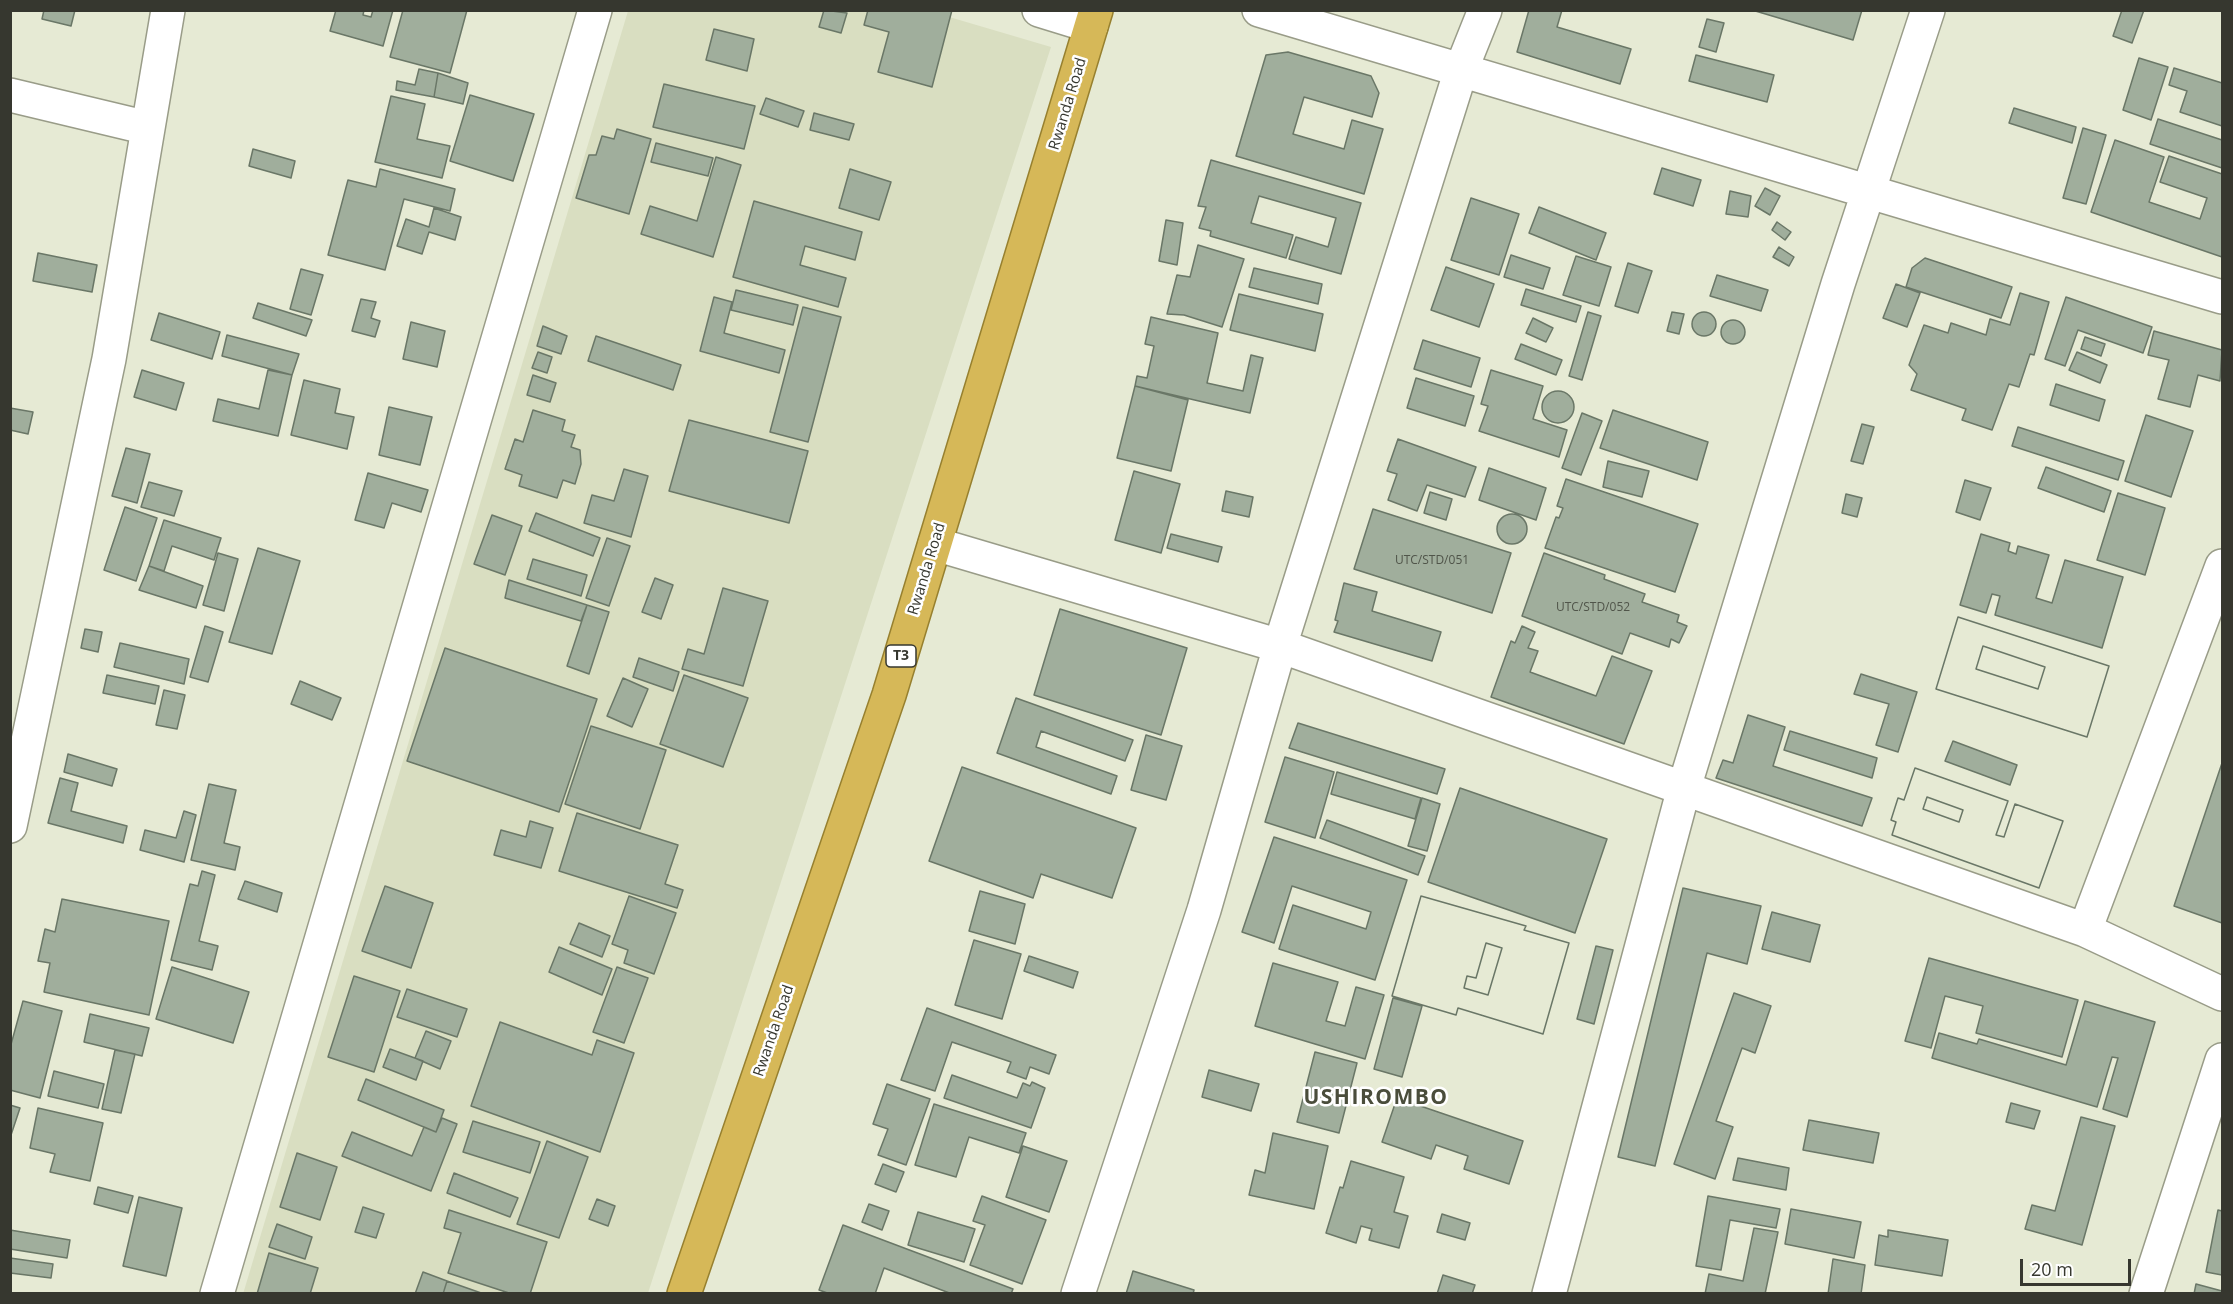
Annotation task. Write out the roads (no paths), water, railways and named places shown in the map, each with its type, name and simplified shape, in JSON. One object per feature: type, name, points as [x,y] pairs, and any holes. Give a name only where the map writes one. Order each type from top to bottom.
[{"type":"highway","name":"Rwanda Road","points":[[684,1293],[889,695],[1094,18]]},
{"type":"street","points":[[10,826],[109,359],[168,10]]},
{"type":"street","points":[[217,1293],[595,10]]},
{"type":"street","points":[[1039,10],[1094,18]]},
{"type":"street","points":[[1259,10],[2223,297]]},
{"type":"street","points":[[1077,1293],[1204,910],[1281,646],[1461,70],[1485,10]]},
{"type":"street","points":[[1548,1293],[1684,788],[1869,190],[1928,10]]},
{"type":"street","points":[[10,94],[148,128]]},
{"type":"street","points":[[935,544],[1281,646],[2085,930],[2223,994]]},
{"type":"street","points":[[2085,930],[2223,566]]},
{"type":"street","points":[[2146,1293],[2223,1060]]},
{"type":"district","name":"USHIROMBO","points":[[1376,1098]]}]
